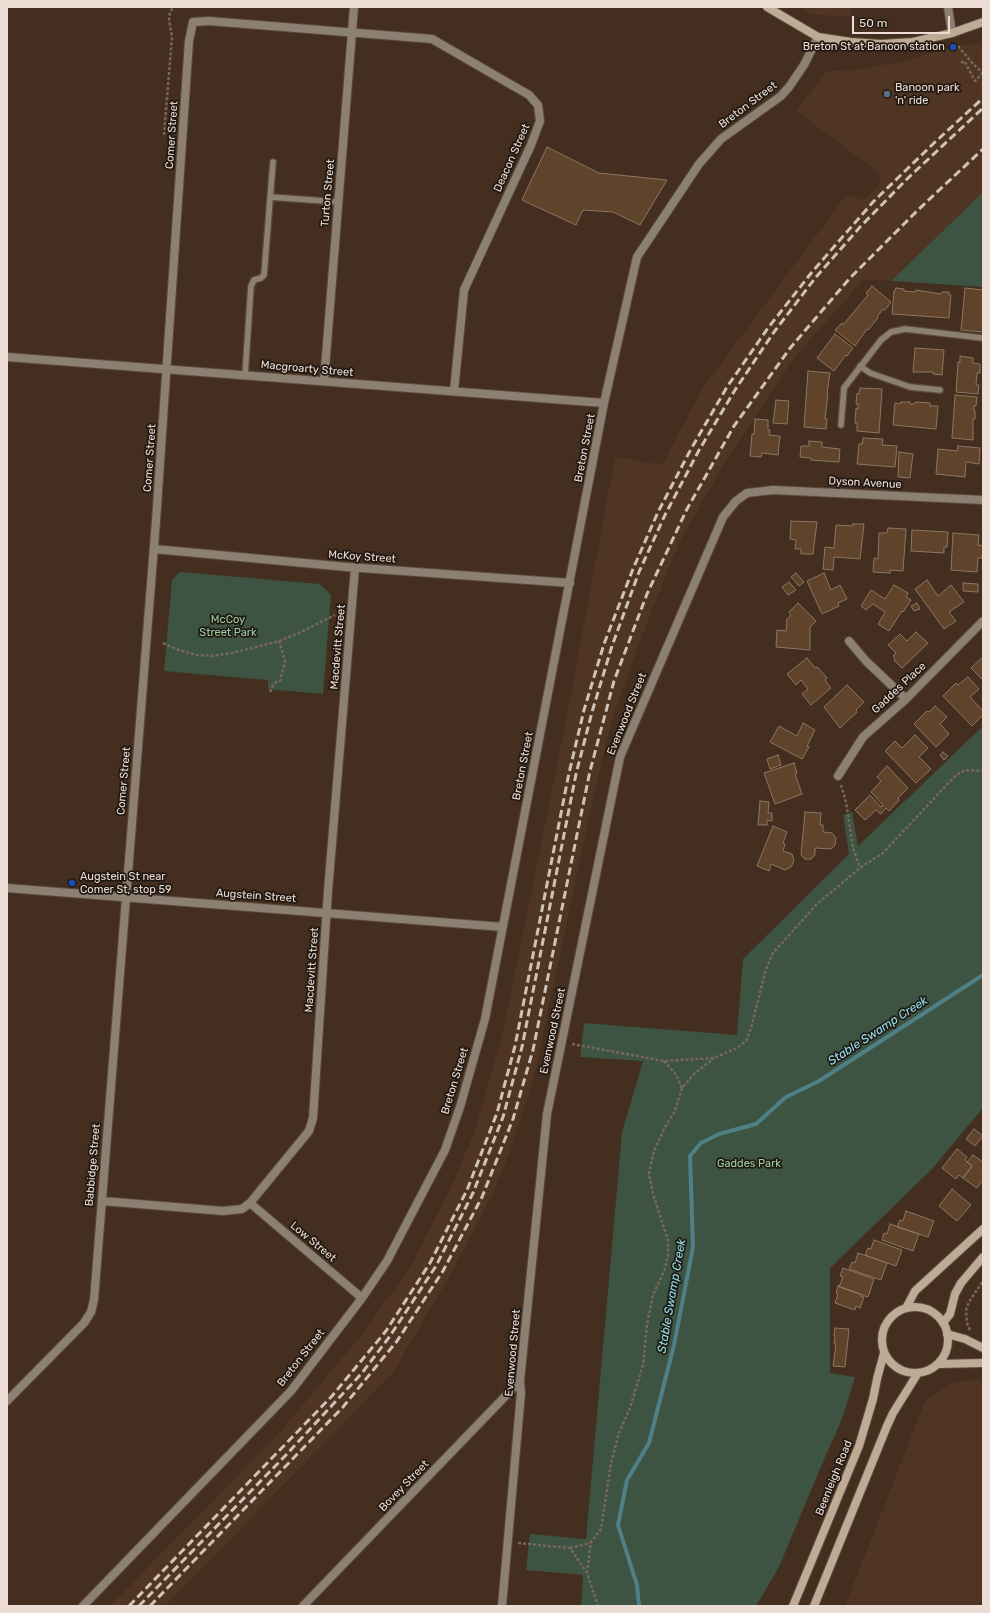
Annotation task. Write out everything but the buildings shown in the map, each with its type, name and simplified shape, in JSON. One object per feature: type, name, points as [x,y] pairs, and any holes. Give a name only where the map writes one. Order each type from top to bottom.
[{"type":"main road","points":[[767,7],[818,37],[851,42],[882,44],[913,42],[952,33],[983,22]]},
{"type":"main road","points":[[906,1308],[915,1291],[983,1229]]},
{"type":"main road","points":[[943,1323],[950,1314],[956,1294],[961,1284],[983,1257]]},
{"type":"main road","points":[[916,1307],[927,1309],[937,1315],[943,1323],[947,1334],[948,1345],[938,1364],[929,1371],[918,1374],[908,1373],[898,1369],[890,1362],[884,1353],[881,1342],[887,1321],[895,1313],[906,1308],[916,1307]]},
{"type":"main road","points":[[947,1334],[965,1338],[983,1348]]},
{"type":"main road","name":"Beenleigh Road","points":[[793,1606],[859,1446],[873,1399],[884,1353]]},
{"type":"main road","points":[[938,1364],[983,1363]]},
{"type":"main road","points":[[814,1606],[887,1426],[918,1374]]},
{"type":"street","name":"Turton Street","points":[[324,381],[354,7]]},
{"type":"street","points":[[948,7],[952,33]]},
{"type":"street","name":"Deacon Street","points":[[193,22],[209,20],[432,39],[529,95],[538,105],[540,121],[531,145],[464,290],[454,392]]},
{"type":"street","name":"Comer Street","points":[[126,896],[154,550],[189,41],[193,22]]},
{"type":"street","name":"Breton Street","points":[[83,1606],[291,1391],[362,1298],[387,1261],[444,1150],[460,1107],[485,1019],[604,403],[637,258],[699,164],[721,139],[785,92],[804,65],[818,37]]},
{"type":"street","name":"Macgroarty Street","points":[[7,357],[604,403]]},
{"type":"street","name":"Dyson Avenue","points":[[747,493],[786,490],[983,500]]},
{"type":"street","name":"Evenwood Street","points":[[502,1606],[521,1392],[520,1381],[547,1114],[620,757],[723,517],[736,501],[747,493]]},
{"type":"street","name":"McKoy Street","points":[[154,550],[355,568],[570,583]]},
{"type":"street","name":"Macdevitt Street","points":[[102,1201],[223,1211],[242,1209],[250,1203],[309,1131],[313,1118],[327,912],[355,568]]},
{"type":"street","name":"Gaddes Place","points":[[838,776],[863,737],[906,699],[983,621]]},
{"type":"street","points":[[849,641],[866,661],[906,699]]},
{"type":"street","name":"Augstein Street","points":[[7,888],[126,896],[503,927]]},
{"type":"street","name":"Babbidge Street","points":[[7,1401],[84,1324],[91,1312],[94,1300],[126,896]]},
{"type":"street","name":"Low Street","points":[[250,1203],[362,1298]]},
{"type":"street","name":"Bovey Street","points":[[303,1606],[520,1381]]},
{"type":"lane","points":[[244,375],[251,286],[254,280],[264,275],[273,162]]},
{"type":"lane","points":[[270,197],[338,202]]},
{"type":"lane","points":[[841,425],[844,388],[881,340],[891,332],[905,329],[983,338]]},
{"type":"lane","points":[[860,366],[870,373],[910,387],[940,390]]},
{"type":"path","points":[[164,135],[172,37],[168,20],[173,7]]},
{"type":"path","points":[[958,46],[983,73],[975,81],[964,61],[961,63]]},
{"type":"path","points":[[163,643],[196,655],[212,656],[232,653],[279,641],[335,615]]},
{"type":"path","points":[[270,692],[276,682],[280,681],[284,662],[279,641]]},
{"type":"path","points":[[508,1542],[570,1548],[590,1542],[601,1529],[612,1463],[619,1433],[630,1408],[643,1365],[647,1324],[653,1296],[668,1255],[668,1240],[653,1194],[649,1173],[654,1151],[665,1127],[675,1111],[682,1088],[694,1074],[714,1058],[736,1048],[746,1041],[751,1028],[766,969],[772,953],[817,904],[860,868],[883,853],[956,775],[966,770],[983,771]]},
{"type":"path","points":[[838,776],[846,802],[853,848],[860,868]]},
{"type":"path","points":[[562,1042],[664,1062],[714,1058]]},
{"type":"path","points":[[664,1062],[675,1073],[682,1088]]},
{"type":"path","points":[[970,1330],[967,1323],[966,1310],[969,1302],[983,1281]]},
{"type":"path","points":[[587,1572],[590,1542]]},
{"type":"path","points":[[570,1548],[587,1572],[598,1606]]},
{"type":"shaded area","points":[[799,7],[851,7],[851,16],[812,15]]},
{"type":"shaded area","points":[[983,42],[983,192],[891,281],[863,280],[791,362],[724,464],[679,543],[643,633],[612,720],[593,799],[533,1082],[509,1154],[492,1195],[450,1276],[392,1374],[165,1606],[110,1606],[279,1433],[358,1339],[409,1269],[450,1189],[474,1133],[503,1032],[567,715],[615,456],[662,465],[702,389],[846,195],[864,200],[880,183],[879,173],[796,111],[827,71],[854,70],[899,62],[950,48]]},
{"type":"shaded area","points":[[983,1380],[983,1606],[845,1606],[925,1401],[956,1381]]},
{"type":"green space","points":[[983,192],[983,287],[891,281]]},
{"type":"green space","name":"McCoy Street Park","points":[[180,572],[320,584],[331,595],[323,694],[268,689],[268,680],[164,671],[172,580]]},
{"type":"green space","name":"Gaddes Park","points":[[983,726],[983,1108],[932,1169],[830,1268],[830,1373],[855,1377],[842,1419],[779,1567],[756,1606],[581,1606],[583,1575],[526,1570],[530,1534],[586,1539],[622,1132],[643,1061],[580,1057],[584,1023],[737,1035],[743,959],[849,854],[843,815],[852,812],[858,846]]},
{"type":"waterway","name":"Stable Swamp Creek","points":[[639,1606],[637,1585],[618,1525],[627,1480],[649,1443],[674,1345],[693,1247],[690,1156],[701,1143],[719,1134],[756,1124],[786,1097],[819,1081],[983,975]]},
{"type":"railway","points":[[129,1606],[332,1396],[386,1331],[430,1263],[467,1190],[497,1113],[515,1046],[569,773],[584,710],[604,644],[633,569],[658,512],[691,449],[727,387],[768,328],[812,272],[873,202],[983,98]]},
{"type":"railway","points":[[139,1606],[286,1455],[362,1373],[390,1336],[436,1266],[473,1193],[503,1117],[522,1047],[576,774],[592,712],[612,646],[639,572],[665,515],[698,452],[735,390],[774,332],[816,277],[860,227],[907,179],[983,108]]},
{"type":"railway","points":[[150,1606],[343,1407],[397,1341],[443,1271],[482,1197],[513,1119],[533,1050],[590,771],[614,681],[647,594],[687,509],[734,426],[791,347],[850,278],[919,209],[983,149]]},
{"type":"place","name":"Breton St at Banoon station","points":[[953,47]]},
{"type":"place","name":"Banoon park 'n' ride","points":[[887,94]]},
{"type":"place","name":"Augstein St near Comer St, stop 59","points":[[72,883]]}]
